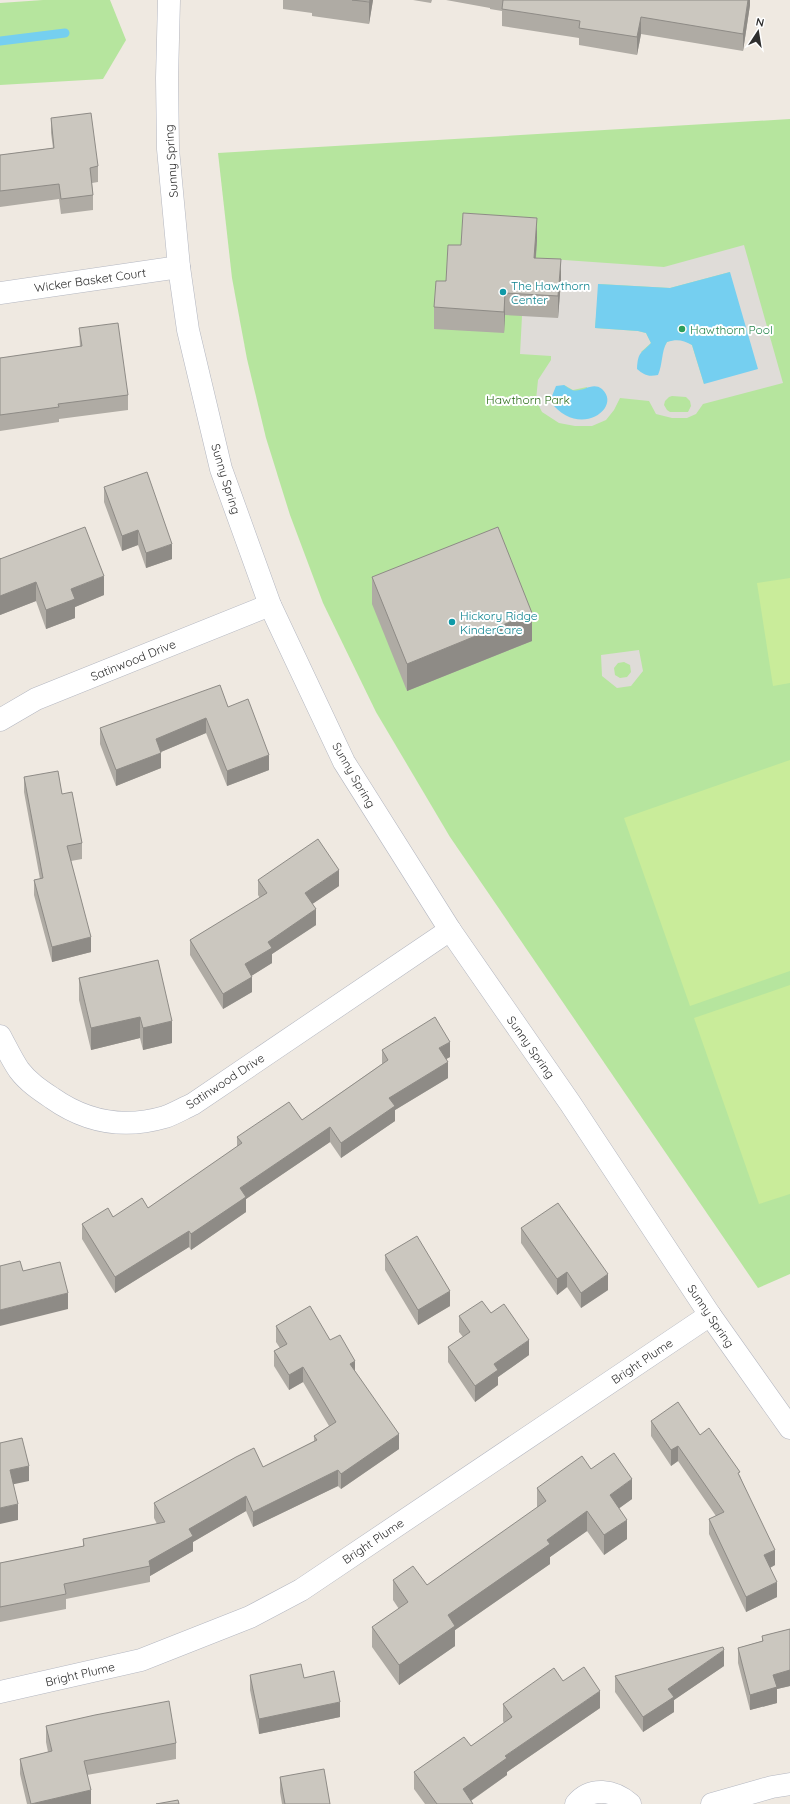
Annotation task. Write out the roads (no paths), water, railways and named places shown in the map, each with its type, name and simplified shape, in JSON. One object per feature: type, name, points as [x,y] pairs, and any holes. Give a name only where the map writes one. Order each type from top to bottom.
[{"type":"street","name":"Sunny Spring","points":[[170,0],[167,78],[168,149],[188,330],[221,469],[270,605],[344,762],[450,930],[570,1103],[710,1315],[790,1428]]},
{"type":"street","name":"Wicker Basket Court","points":[[0,293],[180,267]]},
{"type":"street","name":"Satinwood Drive","points":[[0,720],[36,699],[270,605]]},
{"type":"street","name":"Satinwood Drive","points":[[0,1036],[20,1070],[36,1088],[59,1103],[84,1116],[107,1121],[136,1123],[166,1117],[193,1104],[450,930]]},
{"type":"street","name":"Bright Plume","points":[[0,1692],[141,1660],[199,1639],[250,1617],[301,1590],[710,1315]]},
{"type":"street","points":[[712,1804],[772,1787],[790,1784]]},
{"type":"street","points":[[576,1804],[580,1798],[593,1793],[609,1792],[621,1796],[630,1804]]},
{"type":"water","name":"Hawthorn Pool","points":[[730,272],[758,369],[704,384],[692,345],[683,341],[674,340],[667,342],[658,375],[646,375],[637,369],[637,363],[642,351],[651,343],[646,333],[638,331],[595,328],[598,284],[670,288]]},
{"type":"water","points":[[564,385],[572,390],[580,390],[595,386],[598,387],[602,389],[607,397],[607,404],[602,411],[594,417],[584,419],[573,418],[561,412],[550,401],[556,386]]},
{"type":"waterway","points":[[0,41],[65,33]]},
{"type":"place","name":"The Hawthorn Center","points":[[503,292]]},
{"type":"place","name":"Hawthorn Pool","points":[[682,329]]},
{"type":"place","name":"Hickory Ridge KinderCare","points":[[452,622]]},
{"type":"park label","name":"Hawthorn Park","points":[[528,399]]}]
